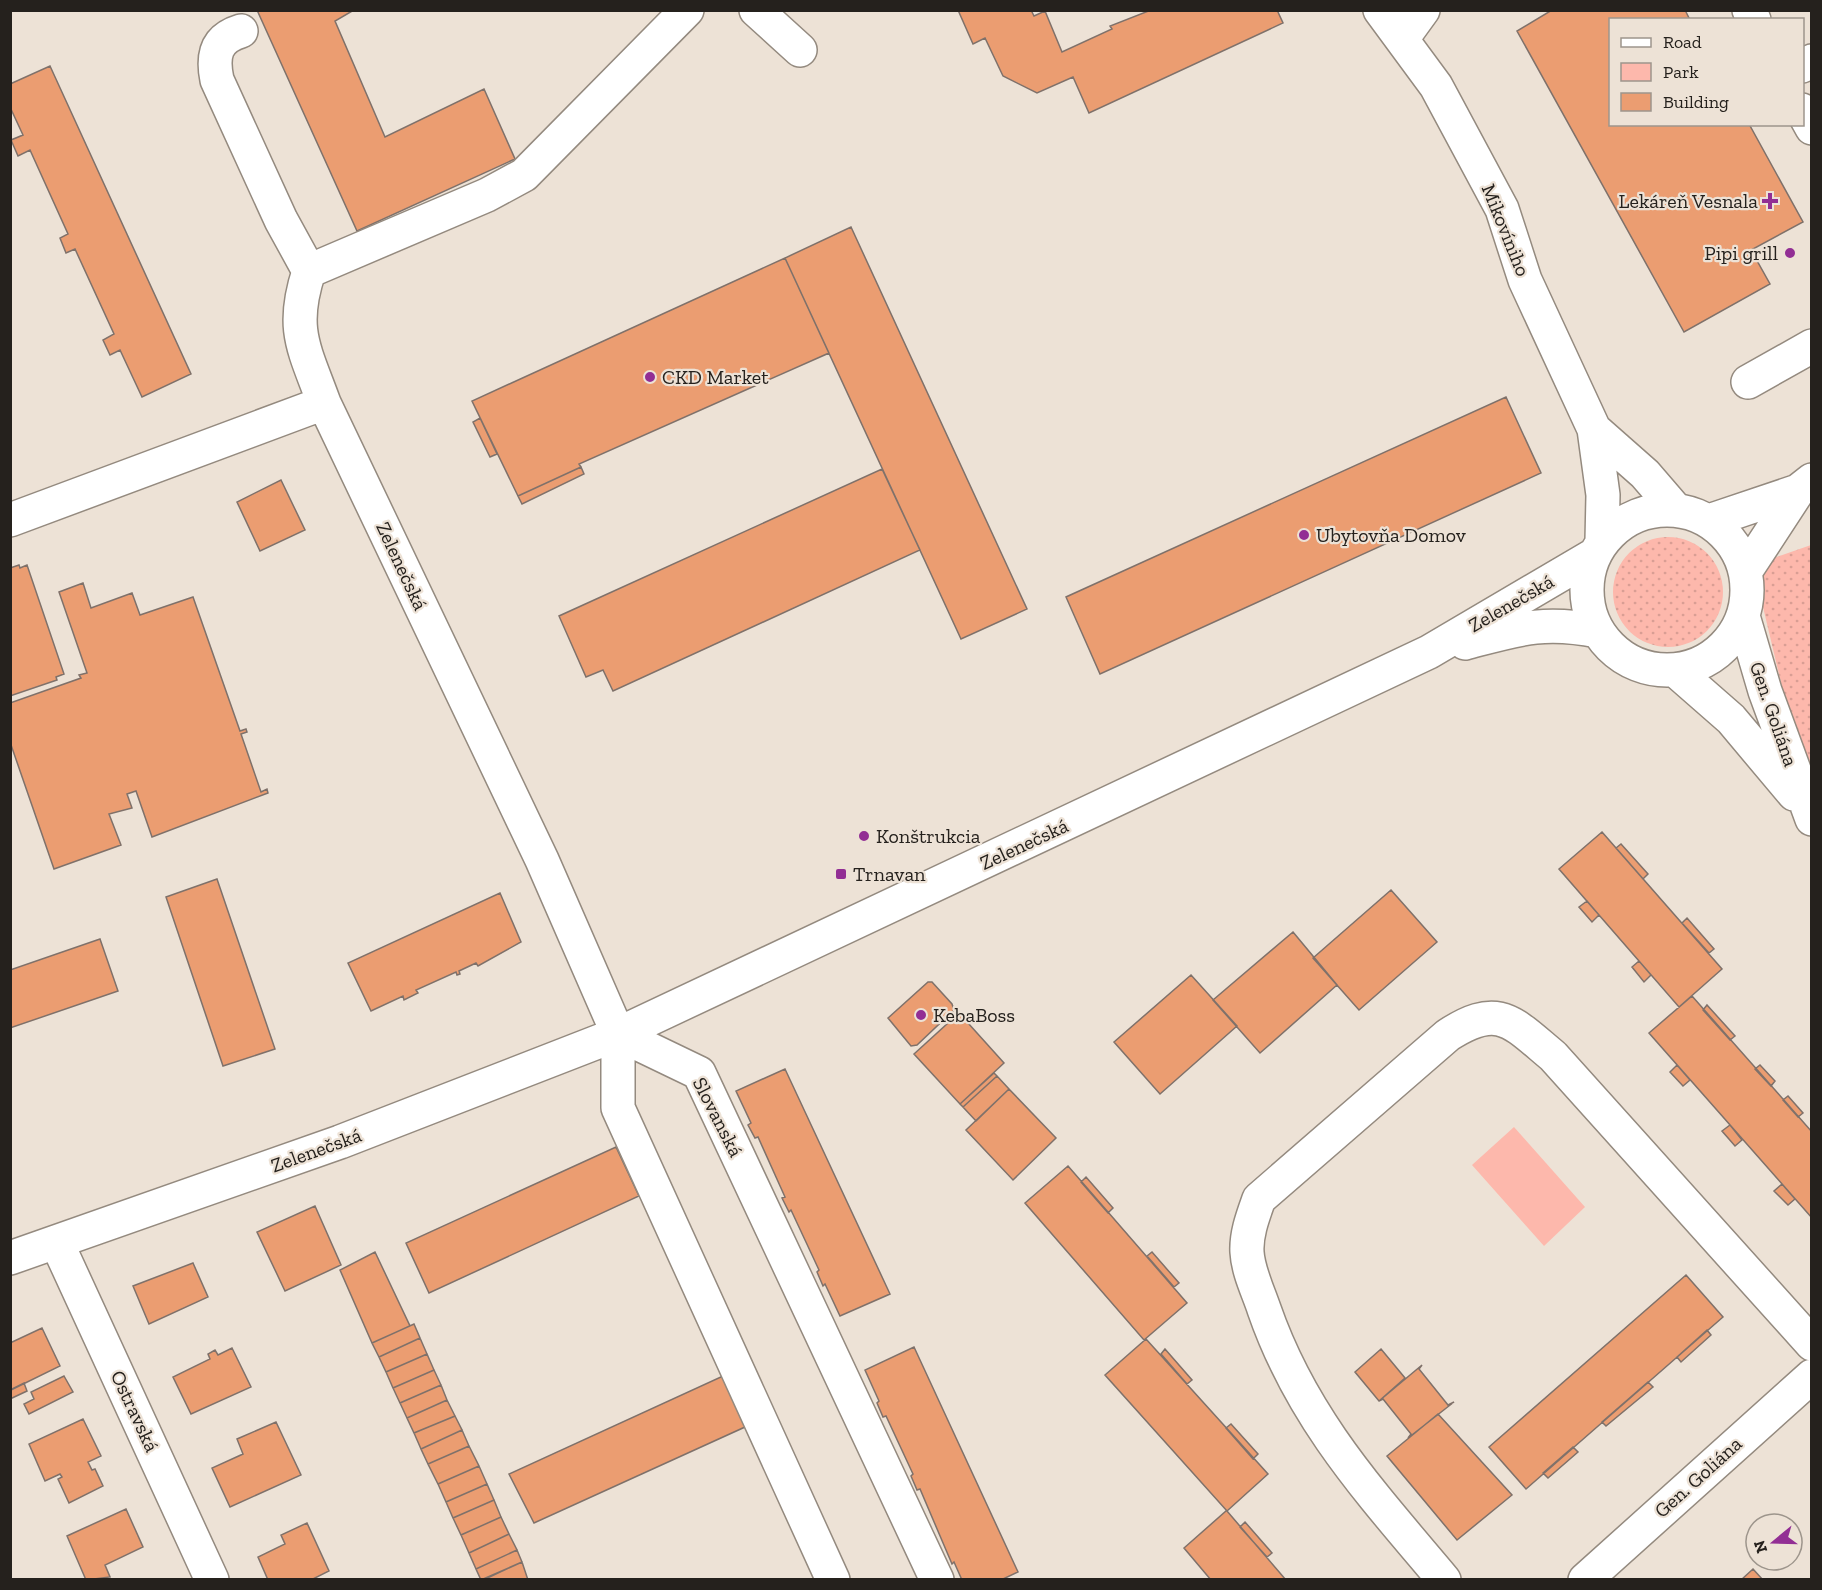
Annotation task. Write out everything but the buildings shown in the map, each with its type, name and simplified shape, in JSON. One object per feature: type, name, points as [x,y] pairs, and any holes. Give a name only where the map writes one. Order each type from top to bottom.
[{"type":"street","points":[[241,31],[232,33],[218,46],[213,61],[217,80],[281,220],[309,271],[487,195],[524,175],[687,10]]},
{"type":"street","points":[[756,10],[800,50]]},
{"type":"street","name":"Mikovíniho","points":[[1380,10],[1436,86],[1502,208],[1525,280],[1594,429],[1603,495],[1598,548]]},
{"type":"street","points":[[1401,39],[1423,10]]},
{"type":"street","points":[[1804,112],[1812,128]]},
{"type":"street","name":"Zelenečská","points":[[309,271],[300,299],[299,336],[324,403],[542,860],[618,1034]]},
{"type":"street","points":[[1748,382],[1812,346]]},
{"type":"street","points":[[10,519],[324,403]]},
{"type":"street","name":"Mikovíniho","points":[[1594,429],[1645,474],[1676,510]]},
{"type":"street","points":[[1709,521],[1804,485]]},
{"type":"street","points":[[1745,572],[1804,485]]},
{"type":"street","name":"Zelenečská","points":[[10,1258],[340,1142],[618,1034],[1429,652],[1598,548],[1614,529],[1635,516],[1659,509],[1694,513],[1709,521],[1732,543],[1745,572],[1747,587],[1743,616],[1736,630],[1717,653],[1691,667],[1660,670],[1631,662],[1612,649],[1598,631],[1590,613],[1586,594],[1588,574],[1598,548]]},
{"type":"street","name":"Gen. Goliána","points":[[1743,616],[1765,691],[1810,815]]},
{"type":"street","name":"Zelenečská","points":[[1429,652],[1533,626],[1566,625],[1598,631]]},
{"type":"street","name":"Gen. Goliána","points":[[1675,670],[1731,719],[1810,815]]},
{"type":"street","points":[[1444,1580],[1353,1472],[1311,1413],[1276,1344],[1246,1253],[1251,1221],[1259,1199],[1448,1035],[1471,1021],[1494,1016],[1519,1028],[1553,1056],[1812,1344]]},
{"type":"street","points":[[618,1034],[618,1107],[833,1580]]},
{"type":"street","name":"Slovanská","points":[[618,1034],[699,1073],[937,1580]]},
{"type":"street","name":"Ostravská","points":[[57,1243],[212,1580]]},
{"type":"street","name":"Gen. Goliána","points":[[1586,1580],[1812,1376]]},
{"type":"green space","points":[[1668,537],[1689,542],[1707,553],[1718,571],[1723,592],[1718,613],[1707,631],[1689,642],[1668,647],[1647,642],[1629,631],[1618,613],[1613,592],[1618,571],[1629,553],[1647,542]]},
{"type":"green space","points":[[1811,545],[1811,764],[1780,694],[1783,691],[1753,565]]},
{"type":"green space","points":[[1514,1127],[1585,1207],[1544,1246],[1472,1165]]},
{"type":"place","name":"Lekáreň Vesnala","points":[[1770,201]]},
{"type":"place","name":"Pipi grill","points":[[1790,253]]},
{"type":"place","name":"CKD Market","points":[[650,377]]},
{"type":"place","name":"Ubytovňa Domov","points":[[1304,535]]},
{"type":"place","name":"Konštrukcia","points":[[864,836]]},
{"type":"place","name":"Trnavan","points":[[841,874]]},
{"type":"place","name":"KebaBoss","points":[[921,1015]]}]
